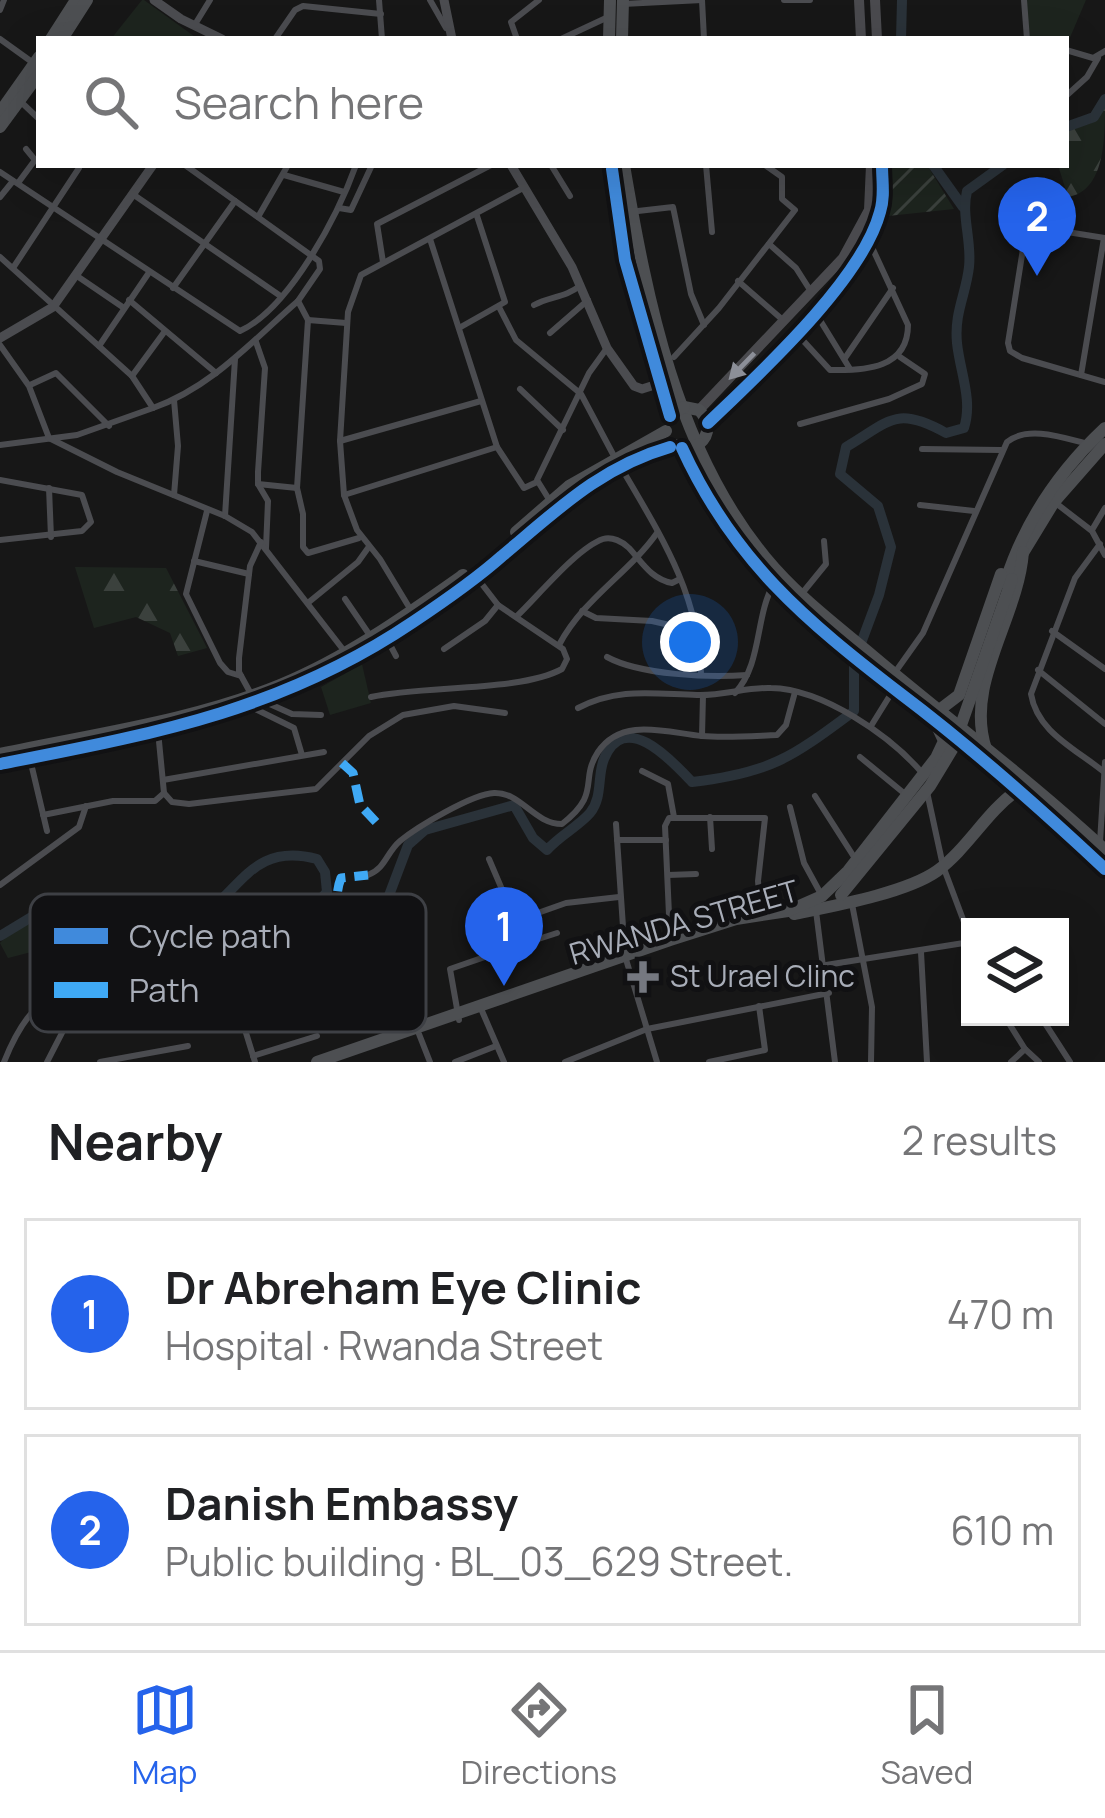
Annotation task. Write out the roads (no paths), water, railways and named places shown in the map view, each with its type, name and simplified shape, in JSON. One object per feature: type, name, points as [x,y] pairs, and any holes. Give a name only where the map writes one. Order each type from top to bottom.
[{"type":"main road","points":[[62,36],[76,0]]},
{"type":"main road","points":[[63,36],[87,0]]},
{"type":"main road","points":[[859,0],[861,36]]},
{"type":"main road","points":[[874,0],[877,36]]},
{"type":"main road","points":[[609,36],[609,18],[618,2]]},
{"type":"main road","points":[[618,2],[622,36]]},
{"type":"main road","points":[[0,111],[36,67]]},
{"type":"main road","points":[[0,127],[36,69]]},
{"type":"main road","points":[[622,168],[626,260],[661,383],[680,410],[708,423]]},
{"type":"main road","points":[[622,168],[629,238],[646,312],[694,456],[748,545],[895,689],[986,750],[1105,869]]},
{"type":"main road","points":[[623,168],[674,357],[679,445],[734,538],[772,585],[800,614],[831,629]]},
{"type":"main road","points":[[680,410],[784,321],[843,258],[861,230],[871,200],[871,168]]},
{"type":"main road","points":[[0,764],[157,727],[307,683],[387,639],[493,554],[550,501],[617,462],[679,445],[708,423],[838,288],[869,241],[883,201],[882,168]]},
{"type":"main road","points":[[832,901],[922,796],[953,748],[1012,567],[1098,446],[1105,428]]},
{"type":"main road","points":[[679,445],[722,481],[758,539],[831,629]]},
{"type":"main road","points":[[792,910],[822,901],[848,880],[940,759],[962,711],[1012,567],[1050,490],[1098,446]]},
{"type":"main road","points":[[255,701],[414,616],[476,576],[617,462]]},
{"type":"main road","points":[[937,717],[959,695],[1002,571],[1012,567]]},
{"type":"main road","points":[[986,750],[979,726],[980,704],[1018,581],[1012,567]]},
{"type":"main road","points":[[861,654],[894,674],[1016,791],[1102,847]]},
{"type":"main road","points":[[832,901],[856,860],[924,775],[944,741],[937,717]]},
{"type":"main road","points":[[0,754],[157,727]]},
{"type":"main road","name":"RWANDA STREET","points":[[426,1031],[670,940],[761,914],[911,884],[943,866],[1016,791]]},
{"type":"main road","name":"RWANDA STREET","points":[[426,1027],[626,959],[832,901]]},
{"type":"main road","name":"RWANDA STREET","points":[[317,1062],[411,1032]]},
{"type":"main road","name":"RWANDA STREET","points":[[338,1062],[424,1032]]},
{"type":"street","points":[[0,10],[5,0]]},
{"type":"street","points":[[154,0],[216,36]]},
{"type":"street","points":[[194,26],[210,0]]},
{"type":"street","points":[[379,0],[382,36]]},
{"type":"street","points":[[430,0],[451,35]]},
{"type":"street","points":[[444,0],[451,35]]},
{"type":"street","points":[[516,36],[511,22],[539,0]]},
{"type":"street","points":[[618,2],[702,0],[704,36]]},
{"type":"street","points":[[784,0],[810,0]]},
{"type":"street","points":[[1024,0],[1027,36]]},
{"type":"street","points":[[277,36],[303,6],[381,14]]},
{"type":"street","points":[[567,36],[609,18]]},
{"type":"street","points":[[0,39],[36,64]]},
{"type":"street","points":[[1069,51],[1098,58]]},
{"type":"street","points":[[1069,93],[1105,51]]},
{"type":"street","points":[[20,101],[36,116]]},
{"type":"street","points":[[0,197],[35,160],[26,149]]},
{"type":"street","points":[[13,268],[79,168]]},
{"type":"street","points":[[151,168],[52,308],[0,342],[29,386],[49,438],[225,516],[264,545],[345,652]]},
{"type":"street","points":[[0,445],[109,426],[174,400],[235,359],[298,302],[320,269],[319,260],[189,168]]},
{"type":"street","points":[[258,217],[287,168]]},
{"type":"street","points":[[0,172],[172,289],[236,330],[244,330],[280,296],[311,253],[355,168]]},
{"type":"street","points":[[338,207],[351,210],[371,168]]},
{"type":"street","points":[[383,262],[377,224],[484,168]]},
{"type":"street","points":[[513,168],[588,300],[607,348],[635,388],[661,383]]},
{"type":"street","points":[[553,168],[570,196]]},
{"type":"street","points":[[706,168],[712,232]]},
{"type":"street","points":[[674,357],[795,210],[782,200],[782,177],[769,168]]},
{"type":"street","points":[[284,176],[345,192]]},
{"type":"street","points":[[414,616],[380,559],[361,538],[344,495],[340,441],[350,301],[361,275],[524,188]]},
{"type":"street","points":[[134,195],[280,296]]},
{"type":"street","points":[[172,289],[235,201]]},
{"type":"street","points":[[638,211],[673,207],[691,294],[704,325]]},
{"type":"street","points":[[477,216],[516,340],[581,394],[658,533],[700,632],[701,674]]},
{"type":"street","points":[[1081,374],[1104,238],[1031,227],[1022,240],[1009,349],[1022,358],[1105,382]]},
{"type":"street","points":[[430,239],[497,448],[524,488],[537,482],[589,373],[607,348]]},
{"type":"street","points":[[796,332],[828,369],[850,370],[900,357],[908,325],[869,241]]},
{"type":"street","points":[[769,244],[796,268],[812,294]]},
{"type":"street","points":[[0,257],[132,376],[153,408]]},
{"type":"street","points":[[99,346],[148,273]]},
{"type":"street","points":[[76,276],[166,330],[216,373]]},
{"type":"street","points":[[738,281],[784,321]]},
{"type":"street","points":[[534,305],[546,298],[558,299],[580,285]]},
{"type":"street","points":[[845,358],[893,288]]},
{"type":"street","points":[[550,333],[588,300]]},
{"type":"street","points":[[298,302],[308,320],[297,488],[304,550],[321,552],[361,538]]},
{"type":"street","points":[[459,328],[502,304]]},
{"type":"street","points":[[815,312],[850,370]]},
{"type":"street","points":[[308,320],[347,323]]},
{"type":"street","points":[[132,376],[166,330]]},
{"type":"street","points":[[256,342],[265,368],[259,484],[268,501],[264,545],[249,574],[241,676],[255,701],[294,728],[302,755]]},
{"type":"street","points":[[800,424],[889,399],[922,384],[925,374],[900,357]]},
{"type":"street","points":[[225,516],[235,359]]},
{"type":"street","points":[[29,386],[56,374],[109,426]]},
{"type":"street","points":[[520,388],[563,430]]},
{"type":"street","points":[[174,400],[178,446],[174,495]]},
{"type":"street","points":[[340,441],[482,400]]},
{"type":"street","points":[[894,674],[923,633],[1001,450],[1013,436],[1025,433],[1098,446]]},
{"type":"street","points":[[344,495],[497,448]]},
{"type":"street","points":[[922,449],[1001,450]]},
{"type":"street","points":[[0,480],[82,495],[91,522],[82,531],[0,540]]},
{"type":"street","points":[[537,482],[550,501]]},
{"type":"street","points":[[259,484],[297,488]]},
{"type":"street","points":[[50,488],[51,537]]},
{"type":"street","points":[[1054,502],[1092,531],[1105,555]]},
{"type":"street","points":[[920,506],[974,511]]},
{"type":"street","points":[[1092,531],[1105,508]]},
{"type":"street","points":[[207,511],[186,586],[188,600],[220,663],[241,676]]},
{"type":"street","points":[[559,645],[582,611],[658,533]]},
{"type":"street","points":[[517,616],[586,549],[604,538],[616,539],[666,583],[680,578]]},
{"type":"street","points":[[804,591],[826,564],[824,541]]},
{"type":"street","points":[[1100,544],[1075,578],[1031,694],[1039,720],[1104,772]]},
{"type":"street","points":[[309,602],[368,548]]},
{"type":"street","points":[[194,561],[249,574]]},
{"type":"street","points":[[371,698],[552,674],[567,659],[559,645],[498,605],[476,576]]},
{"type":"street","points":[[735,693],[747,675],[772,585]]},
{"type":"street","points":[[345,598],[370,638]]},
{"type":"street","points":[[444,649],[498,605]]},
{"type":"street","points":[[582,611],[596,618],[652,621],[700,632]]},
{"type":"street","points":[[1052,631],[1105,669]]},
{"type":"street","points":[[387,639],[396,656]]},
{"type":"street","points":[[607,658],[701,674],[747,675]]},
{"type":"street","points":[[1038,670],[1105,724]]},
{"type":"street","points":[[578,708],[610,694],[703,695],[771,688],[795,692],[867,725],[900,749],[924,775],[943,866],[962,918]]},
{"type":"street","points":[[867,725],[895,689]]},
{"type":"street","points":[[368,875],[381,869],[397,843],[485,794],[505,794],[546,822],[562,824],[586,799],[598,752],[620,735],[655,729],[702,736],[777,735],[795,692]]},
{"type":"street","points":[[702,736],[703,695]]},
{"type":"street","points":[[255,701],[292,714],[321,715]]},
{"type":"street","points":[[157,727],[164,793],[172,802],[189,804],[312,790],[392,719],[441,707],[505,713]]},
{"type":"street","points":[[163,780],[324,752]]},
{"type":"street","points":[[860,757],[930,816]]},
{"type":"street","points":[[29,758],[46,831]]},
{"type":"street","points":[[1102,847],[1105,761]]},
{"type":"street","points":[[642,772],[668,784],[670,940]]},
{"type":"street","points":[[43,815],[113,801],[155,801],[164,793]]},
{"type":"street","points":[[815,796],[856,860]]},
{"type":"street","points":[[0,885],[79,826],[86,806]]},
{"type":"street","points":[[790,807],[804,863],[865,959],[872,1007],[871,1062]]},
{"type":"street","points":[[670,818],[765,818],[758,872],[761,914]]},
{"type":"street","points":[[710,818],[712,849]]},
{"type":"street","points":[[616,824],[626,959],[657,1062]]},
{"type":"street","points":[[617,840],[666,840]]},
{"type":"street","points":[[489,859],[525,944]]},
{"type":"street","points":[[668,875],[696,874]]},
{"type":"street","points":[[517,920],[566,903],[619,897]]},
{"type":"street","points":[[832,901],[825,965],[835,1062]]},
{"type":"street","points":[[458,1017],[448,973],[453,965],[557,933]]},
{"type":"street","points":[[825,965],[961,942]]},
{"type":"street","points":[[920,952],[927,1062]]},
{"type":"street","points":[[565,1062],[646,1029],[829,993]]},
{"type":"street","points":[[709,1062],[764,1051],[759,1006]]},
{"type":"street","points":[[482,1011],[504,1062]]},
{"type":"street","points":[[4,1062],[30,1015]]},
{"type":"street","points":[[1011,1026],[1039,1062]]},
{"type":"street","points":[[1047,1026],[1070,1062]]},
{"type":"street","points":[[47,1062],[62,1032]]},
{"type":"street","points":[[419,1034],[430,1062]]},
{"type":"street","points":[[254,1059],[317,1036]]},
{"type":"street","points":[[100,1062],[137,1059],[188,1046]]},
{"type":"street","points":[[455,1062],[496,1046]]},
{"type":"street","points":[[1010,1062],[1025,1049]]},
{"type":"waterway","points":[[901,36],[902,0]]},
{"type":"waterway","points":[[1069,126],[1094,117],[1105,99]]},
{"type":"waterway","points":[[935,168],[963,207]]},
{"type":"waterway","points":[[390,894],[408,845],[425,830],[514,805],[533,838],[547,850],[590,813],[604,759],[624,738],[649,744],[692,782],[762,768],[854,711],[854,662],[891,547],[878,506],[840,474],[846,447],[904,418],[946,433],[964,428],[967,396],[957,332],[969,267],[965,200],[967,191],[999,168]]},
{"type":"waterway","points":[[227,894],[257,867],[292,855],[317,859],[325,872],[325,894]]},
{"type":"waterway","points":[[0,936],[30,918]]},
{"type":"place","name":"Danish Embassy","points":[[1037,276]]},
{"type":"place","name":"St Urael Clinc","points":[[643,977]]},
{"type":"place","name":"Dr Abreham Eye Clinic","points":[[504,986]]}]
